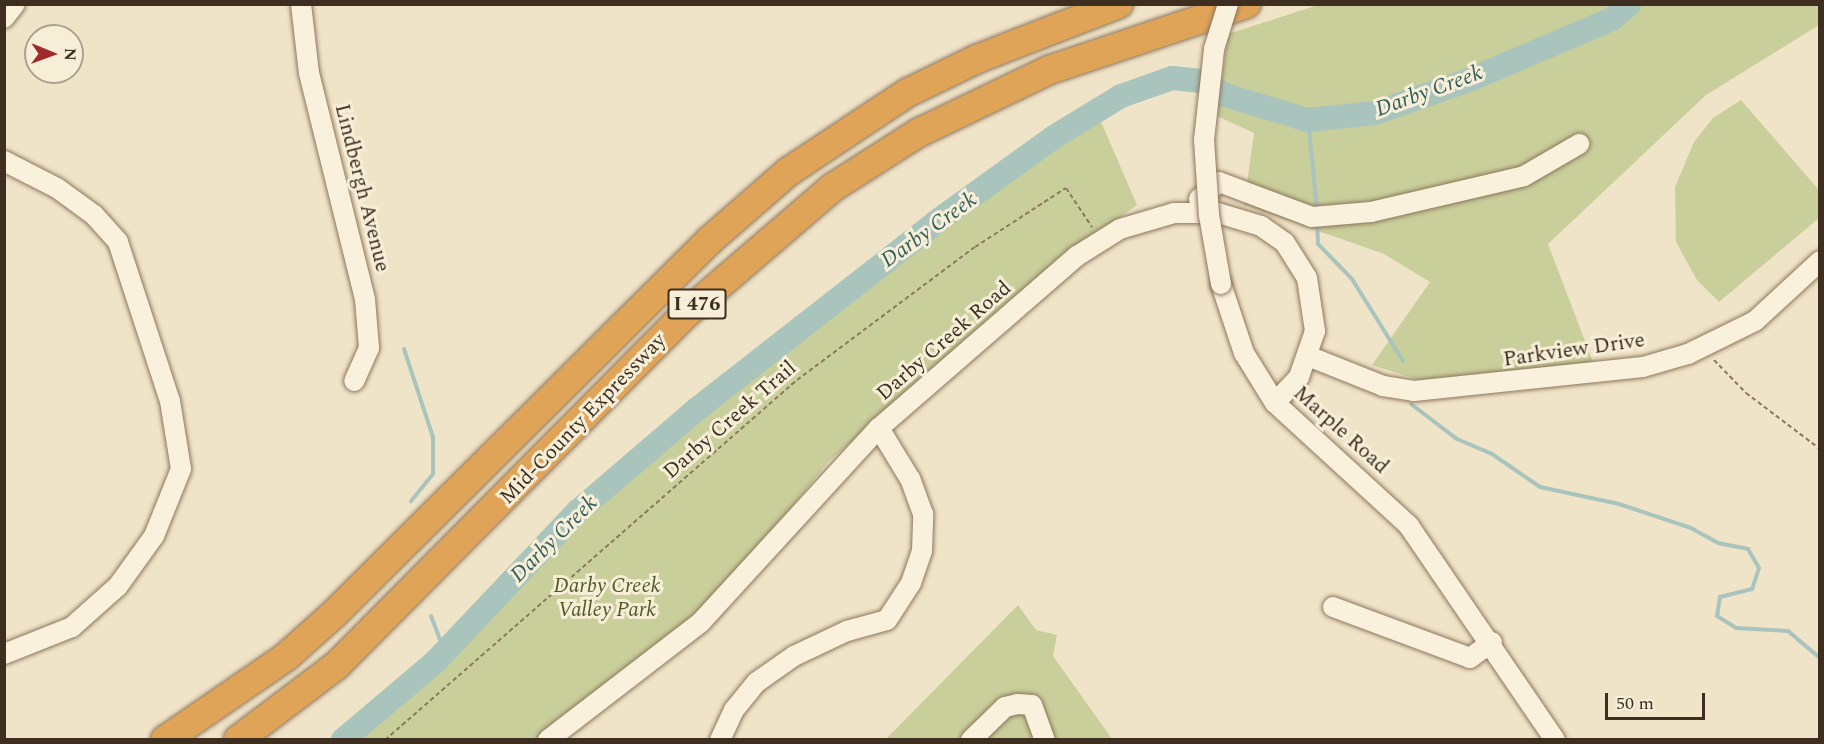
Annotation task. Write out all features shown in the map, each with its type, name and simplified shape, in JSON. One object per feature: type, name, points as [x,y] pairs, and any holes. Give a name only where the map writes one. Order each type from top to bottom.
[{"type":"highway","name":"Mid-County Expressway","points":[[165,740],[287,656],[334,614],[710,240],[788,172],[908,93],[977,59],[1119,4]]},
{"type":"highway","name":"Mid-County Expressway","points":[[238,740],[337,665],[689,311],[832,188],[918,133],[1049,70],[1246,4]]},
{"type":"street","points":[[4,18],[15,4]]},
{"type":"street","name":"Lindbergh Avenue","points":[[300,4],[309,73],[365,299],[369,348],[354,381]]},
{"type":"street","name":"Marple Road","points":[[1228,4],[1214,49],[1204,140],[1209,215],[1221,284],[1244,353],[1275,404],[1409,526],[1492,642],[1555,740]]},
{"type":"street","points":[[1191,212],[1202,195],[1219,182],[1318,217],[1483,189],[1524,176],[1579,144]]},
{"type":"street","points":[[4,161],[57,188],[93,215],[118,242],[170,401],[182,469],[154,536],[118,585],[72,627],[4,654]]},
{"type":"street","name":"Darby Creek Road","points":[[548,740],[709,615],[879,428],[1100,240],[1138,221],[1191,212],[1248,220],[1285,243],[1301,265],[1312,296],[1315,331],[1299,377],[1275,404]]},
{"type":"street","name":"Parkview Drive","points":[[1308,356],[1383,386],[1430,391],[1643,367],[1706,347],[1771,309],[1820,261]]},
{"type":"street","points":[[720,740],[734,710],[757,682],[826,641],[887,620],[911,583],[922,551],[923,514],[910,479],[879,428]]},
{"type":"street","points":[[1333,607],[1470,658],[1492,642]]},
{"type":"street","points":[[971,740],[1005,707],[1018,704],[1032,705],[1045,740]]},
{"type":"path","name":"Darby Creek Trail","points":[[385,740],[797,380],[975,247],[1066,188],[1100,240]]},
{"type":"path","points":[[1706,347],[1746,393],[1820,449]]},
{"type":"green space","points":[[1318,5],[1819,5],[1819,25],[1706,95],[1548,244],[1593,362],[1419,380],[1372,365],[1430,282],[1384,254],[1244,205],[1254,133],[1217,116],[1228,34]]},
{"type":"green space","points":[[1741,100],[1819,190],[1819,218],[1719,302],[1697,280],[1676,242],[1675,187],[1694,142],[1713,118]]},
{"type":"green space","name":"Darby Creek Valley Park","points":[[1099,117],[1137,205],[1059,261],[828,462],[724,592],[541,739],[354,740],[459,648],[552,547],[691,422],[964,210]]},
{"type":"green space","points":[[1018,605],[1036,630],[1057,635],[1053,656],[1112,739],[885,740]]},
{"type":"waterway","name":"Darby Creek","points":[[343,740],[436,661],[578,511],[697,409],[936,222],[1054,137],[1121,96],[1172,78],[1201,81],[1225,95],[1308,120],[1375,113],[1469,80],[1612,19],[1629,4]]},
{"type":"waterway","points":[[1308,120],[1317,209]]},
{"type":"waterway","points":[[1317,223],[1318,244],[1352,279],[1403,361]]},
{"type":"waterway","points":[[404,349],[433,437],[433,474],[411,501]]},
{"type":"waterway","points":[[1411,404],[1457,439],[1492,454],[1540,487],[1619,504],[1691,528],[1718,543],[1748,549],[1759,568],[1752,589],[1720,597],[1717,616],[1736,628],[1788,631],[1820,658]]},
{"type":"waterway","points":[[431,616],[445,652]]}]
